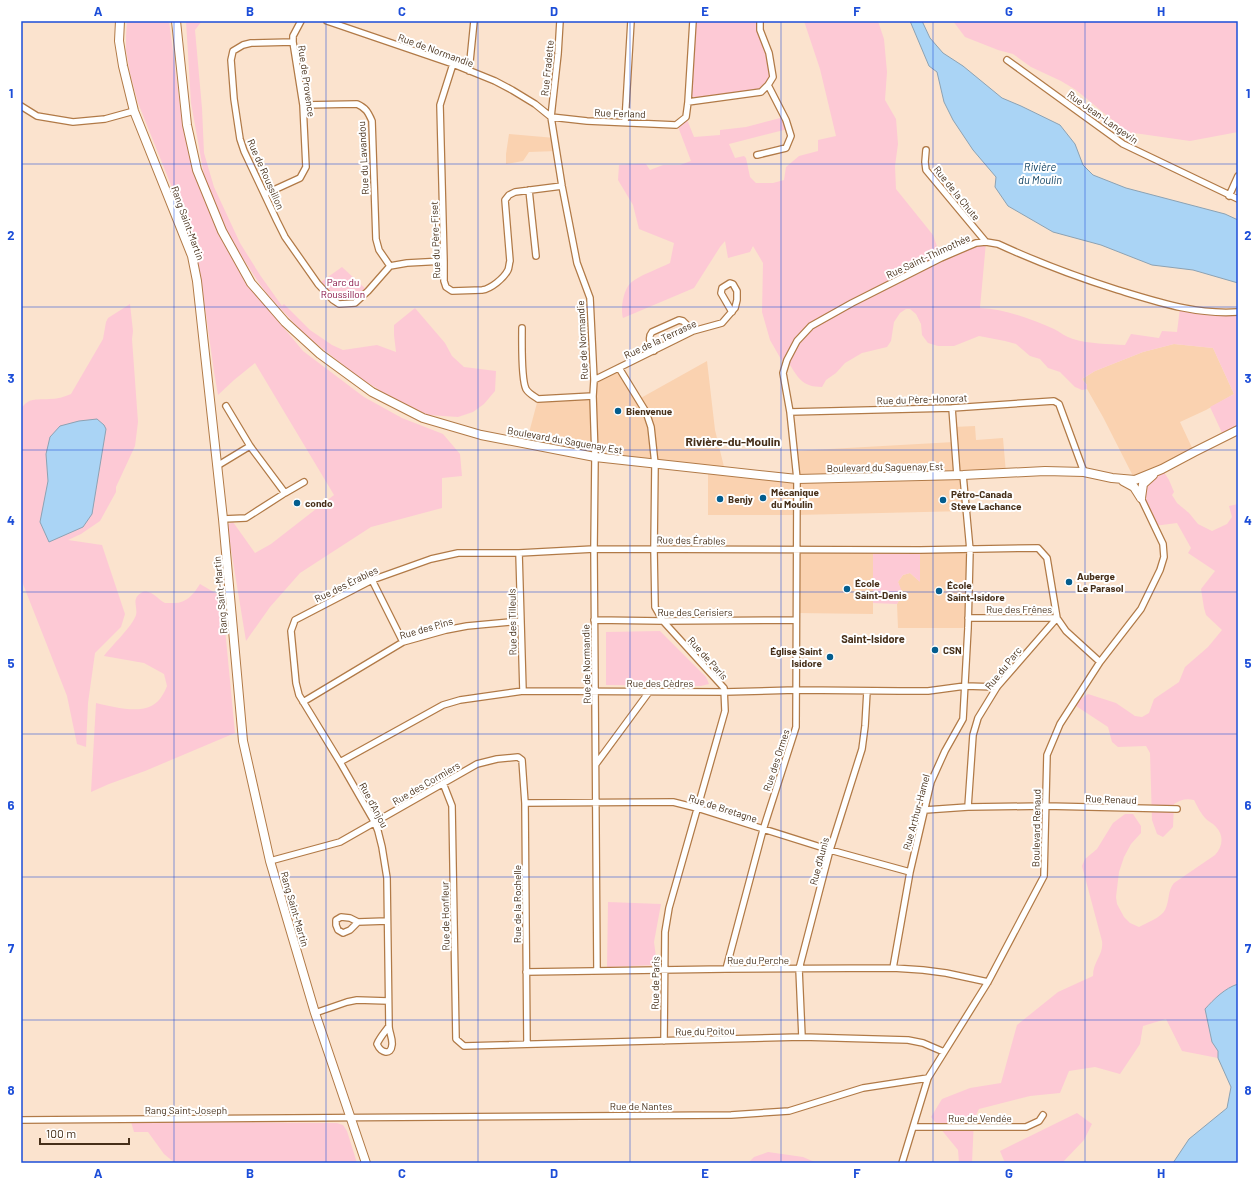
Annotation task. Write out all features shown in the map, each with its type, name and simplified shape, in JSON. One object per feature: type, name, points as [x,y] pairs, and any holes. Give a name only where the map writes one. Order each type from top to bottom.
[{"type":"main road","name":"Rang Saint-Martin","points":[[120,21],[119,41],[123,66],[134,111],[192,256],[197,281],[223,519],[243,741],[270,861],[315,1013],[366,1163]]},
{"type":"main road","name":"Boulevard du Saguenay Est","points":[[176,21],[187,125],[197,170],[222,231],[251,283],[285,322],[320,354],[372,392],[423,418],[481,435],[595,458],[797,479],[960,475],[1045,471],[1084,472],[1112,478],[1135,480],[1238,430]]},
{"type":"main road","points":[[1141,498],[1143,484],[1162,468]]},
{"type":"main road","points":[[1112,478],[1126,482],[1134,487],[1141,498]]},
{"type":"street","name":"Rue de Provence","points":[[265,194],[300,178],[306,167],[303,105],[292,42],[293,36],[301,21]]},
{"type":"street","name":"Rue de Normandie","points":[[327,21],[453,64],[495,81],[535,104],[551,117],[562,186],[577,263],[590,298],[594,380],[593,396],[595,458],[594,620],[597,971]]},
{"type":"street","points":[[469,70],[474,21]]},
{"type":"street","name":"Rue Fradette","points":[[551,117],[560,21]]},
{"type":"street","points":[[625,122],[631,21]]},
{"type":"street","points":[[693,21],[688,102],[761,92],[768,85],[773,77],[769,53],[760,30],[760,21]]},
{"type":"street","name":"Rue de Roussillon","points":[[292,42],[251,43],[243,45],[233,51],[231,60],[234,99],[240,139],[244,151],[285,236],[318,284],[333,300],[339,304],[355,303],[390,266]]},
{"type":"street","name":"Rue Jean-Langevin","points":[[1007,60],[1123,144],[1238,199]]},
{"type":"street","name":"Rue du Père-Fiset","points":[[453,64],[440,105],[444,281],[446,287],[452,291],[486,290],[494,285],[508,270],[510,261],[504,200],[515,192],[562,186]]},
{"type":"street","points":[[757,155],[786,148],[791,136],[786,120],[768,85]]},
{"type":"street","name":"Rue Ferland","points":[[551,117],[587,121],[676,125],[686,117],[688,102]]},
{"type":"street","name":"Rue du Lavandou","points":[[303,105],[357,104],[364,107],[369,114],[372,121],[376,239],[379,250],[390,266]]},
{"type":"street","points":[[21,106],[37,116],[73,122],[105,119],[134,111]]},
{"type":"street","name":"Rue de la Chute","points":[[926,150],[926,170],[986,242]]},
{"type":"street","points":[[1229,196],[1238,176]]},
{"type":"street","points":[[529,190],[536,256]]},
{"type":"street","name":"Rue Saint-Thimothée","points":[[797,479],[790,412],[784,373],[787,360],[797,341],[811,326],[852,303],[940,258],[976,243],[986,242],[998,244],[1072,275],[1180,308],[1222,313],[1238,312]]},
{"type":"street","points":[[390,266],[407,263],[444,261]]},
{"type":"street","points":[[730,283],[733,284],[737,290],[737,300],[735,308],[732,312],[721,293],[722,288],[730,283]]},
{"type":"street","name":"Rue de la Terrasse","points":[[594,380],[693,331],[722,323],[732,312]]},
{"type":"street","points":[[654,350],[649,335],[652,332],[679,320],[684,321],[693,331]]},
{"type":"street","points":[[522,328],[523,380],[526,389],[532,395],[538,399],[593,396]]},
{"type":"street","name":"Rue de Paris","points":[[619,368],[646,412],[651,427],[656,464],[654,549],[655,607],[663,621],[724,688],[725,711],[669,908],[665,932],[664,1041]]},
{"type":"street","name":"Rue du Père-Honorat","points":[[790,412],[952,408],[1054,401],[1059,404],[1084,472]]},
{"type":"street","points":[[226,406],[250,446],[285,493]]},
{"type":"street","name":"Rue Arthur-Hamel","points":[[893,968],[910,872],[931,782],[945,750],[963,719],[970,550],[952,408]]},
{"type":"street","points":[[217,466],[250,446]]},
{"type":"street","name":"Rue des Ormes","points":[[726,969],[763,830],[796,727],[797,479]]},
{"type":"street","points":[[223,519],[246,518],[304,482]]},
{"type":"street","name":"Boulevard Renaud","points":[[902,1163],[928,1078],[988,982],[1044,876],[1046,755],[1060,724],[1100,662],[1141,610],[1160,570],[1164,557],[1163,544],[1141,498]]},
{"type":"street","name":"Rue des Érables","points":[[291,631],[295,620],[372,580],[431,559],[458,553],[519,553],[594,549],[797,551],[1038,548],[1047,558],[1057,618]]},
{"type":"street","name":"Rue des Tilleuls","points":[[519,553],[523,691]]},
{"type":"street","points":[[372,580],[403,642]]},
{"type":"street","name":"Rue des Frênes","points":[[968,618],[1057,618],[1066,631],[1100,662]]},
{"type":"street","name":"Rue du Parc","points":[[968,807],[973,735],[978,718],[997,687],[1057,618]]},
{"type":"street","name":"Rue des Cerisiers","points":[[594,620],[796,620]]},
{"type":"street","name":"Rue des Pins","points":[[303,702],[403,642],[446,630],[467,626],[521,621]]},
{"type":"street","name":"Rue d'Anjou","points":[[291,631],[296,683],[299,695],[375,823],[382,847],[387,878],[389,1026]]},
{"type":"street","name":"Rue des Cèdres","points":[[340,762],[443,705],[460,700],[523,691],[928,691],[965,686],[997,687]]},
{"type":"street","name":"Rue d'Aunis","points":[[802,1037],[799,969],[830,850],[862,749],[867,691]]},
{"type":"street","points":[[596,764],[649,692]]},
{"type":"street","name":"Rue des Cormiers","points":[[270,861],[340,842],[478,764],[497,759],[518,757],[522,760],[522,764]]},
{"type":"street","name":"Rue de la Rochelle","points":[[522,764],[525,803],[527,1044]]},
{"type":"street","name":"Rue de Honfleur","points":[[443,783],[452,806],[456,1039],[464,1046]]},
{"type":"street","name":"Rue de Bretagne","points":[[525,803],[673,802],[697,808],[830,850],[910,872]]},
{"type":"street","name":"Rue Renaud","points":[[925,810],[968,807],[1046,806],[1177,810]]},
{"type":"street","points":[[358,922],[387,921]]},
{"type":"street","name":"Rue du Perche","points":[[526,972],[893,968],[946,973],[988,982]]},
{"type":"street","points":[[315,1013],[357,1000],[388,1001]]},
{"type":"street","name":"Rue du Poitou","points":[[464,1046],[802,1037],[908,1040],[923,1042],[944,1052]]},
{"type":"street","name":"Rue de Nantes","points":[[351,1118],[731,1115],[775,1112],[789,1111],[863,1088],[928,1078]]},
{"type":"street","name":"Rue de Vendée","points":[[914,1127],[1026,1126],[1039,1121],[1043,1115]]},
{"type":"street","name":"Rang Saint-Joseph","points":[[21,1120],[351,1118]]},
{"type":"shaded area","points":[[509,134],[555,138],[557,151],[529,152],[523,161],[506,164]]},
{"type":"shaded area","points":[[1174,344],[1213,348],[1234,394],[1206,410],[1180,422],[1194,452],[1135,480],[1087,389],[1087,385],[1082,379],[1095,371],[1143,352]]},
{"type":"shaded area","points":[[707,361],[715,430],[725,471],[797,479],[794,451],[954,442],[953,427],[975,426],[976,440],[1003,438],[1006,473],[963,475],[966,511],[797,515],[708,515],[708,469],[526,444],[538,399],[593,396],[594,380],[619,368],[639,399]]},
{"type":"shaded area","points":[[873,550],[873,614],[796,613],[797,551]]},
{"type":"shaded area","points":[[920,550],[970,550],[968,628],[898,628],[897,604],[902,594],[898,582],[903,575],[910,573],[919,581]]},
{"type":"green space","points":[[127,21],[169,21],[180,106],[190,155],[202,194],[234,261],[255,293],[303,351],[364,397],[402,418],[443,434],[460,454],[462,476],[442,478],[442,508],[371,527],[300,573],[270,607],[246,641],[227,525],[233,522],[255,553],[271,544],[334,495],[255,363],[218,395],[197,259],[175,195],[138,103],[126,50]]},
{"type":"green space","points":[[186,21],[202,21],[195,30],[202,108],[204,153],[214,187],[240,243],[282,306],[284,304],[310,330],[332,345],[343,350],[377,345],[396,352],[394,325],[415,308],[445,343],[452,356],[464,367],[496,371],[495,391],[484,404],[473,412],[458,417],[428,415],[389,396],[357,376],[304,334],[268,295],[233,243],[218,212],[204,175],[191,103]]},
{"type":"green space","points":[[693,21],[760,21],[773,77],[761,92],[688,102]]},
{"type":"green space","points":[[804,21],[878,21],[884,39],[887,72],[885,100],[896,119],[898,144],[895,166],[896,189],[933,235],[941,258],[986,242],[980,308],[999,310],[1027,318],[1079,341],[1099,344],[1125,345],[1131,334],[1159,338],[1162,331],[1177,332],[1180,308],[1238,312],[1238,430],[1224,437],[1210,407],[1234,394],[1213,348],[1174,344],[1143,352],[1095,371],[1082,379],[1087,385],[1087,389],[1082,390],[1075,387],[1060,372],[1048,368],[1040,359],[1030,356],[1016,344],[979,336],[954,346],[938,346],[928,343],[922,335],[921,324],[916,314],[910,309],[906,309],[900,313],[894,322],[891,341],[887,347],[862,353],[845,363],[836,373],[826,380],[822,387],[809,385],[800,380],[787,360],[782,361],[770,340],[762,312],[763,263],[753,246],[750,252],[728,258],[725,241],[694,288],[623,318],[622,303],[627,287],[637,278],[670,263],[674,243],[639,229],[633,205],[618,180],[619,165],[646,164],[650,170],[663,165],[680,165],[691,161],[677,124],[686,117],[694,137],[720,135],[720,130],[746,127],[784,117],[788,129],[729,144],[735,158],[744,156],[746,158],[750,177],[756,183],[773,183],[784,180],[786,167],[799,156],[818,151],[818,140],[836,136],[820,69]]},
{"type":"green space","points":[[953,21],[1238,21],[1238,132],[1190,141],[1127,132],[1076,90],[1031,67],[1013,54],[998,50],[965,37]]},
{"type":"green space","name":"Parc du Roussillon","points":[[342,267],[368,291],[355,303],[339,304],[318,284]]},
{"type":"green space","points":[[130,304],[138,422],[135,446],[116,487],[116,492],[100,521],[81,534],[68,540],[102,545],[125,614],[121,627],[95,653],[88,703],[86,747],[77,744],[67,696],[21,579],[21,410],[29,401],[36,399],[58,398],[71,394],[103,339],[108,318]],"holes":[[[104,425],[41,522],[48,481],[46,454]]]},
{"type":"green space","points":[[1162,469],[1169,480],[1174,492],[1172,495],[1177,503],[1189,513],[1198,524],[1212,531],[1227,524],[1232,517],[1229,506],[1238,504],[1238,984],[1234,985],[1205,1009],[1212,1042],[1218,1051],[1218,1058],[1182,1051],[1166,1019],[1143,1026],[1140,1044],[1120,1074],[1095,1067],[1069,1071],[1060,1093],[1030,1096],[979,1109],[974,1119],[972,1163],[959,1163],[958,1150],[931,1117],[942,1099],[970,1088],[1001,1083],[1017,1025],[1058,992],[1093,976],[1093,971],[1101,950],[1102,941],[1082,866],[1085,859],[1097,849],[1113,823],[1125,814],[1133,814],[1141,826],[1141,833],[1131,844],[1124,857],[1119,872],[1116,897],[1117,904],[1124,917],[1130,923],[1139,927],[1163,913],[1167,906],[1170,890],[1174,883],[1215,855],[1221,845],[1222,841],[1219,830],[1214,824],[1204,817],[1194,800],[1191,799],[1179,801],[1174,804],[1173,827],[1163,837],[1157,834],[1152,820],[1150,753],[1146,746],[1118,747],[1112,742],[1108,727],[1073,704],[1088,694],[1116,703],[1135,716],[1142,717],[1149,713],[1154,699],[1179,682],[1185,667],[1208,647],[1222,630],[1206,615],[1201,589],[1215,571],[1188,553],[1191,548],[1177,523],[1154,526],[1141,498],[1135,480]]},
{"type":"green space","points":[[873,550],[920,550],[920,582],[910,573],[903,575],[898,582],[903,594],[897,604],[873,603]]},
{"type":"green space","points":[[200,584],[222,597],[235,733],[91,792],[96,703],[122,708],[143,709],[152,706],[158,701],[167,686],[164,674],[144,663],[104,656],[134,620],[136,615],[136,598],[138,595],[148,592],[165,603],[177,603],[189,598]]},
{"type":"green space","points":[[660,631],[706,677],[709,684],[701,686],[606,685],[606,632]]},
{"type":"green space","points":[[608,902],[661,904],[654,942],[657,965],[607,967]]},
{"type":"green space","points":[[1077,1113],[1092,1124],[1084,1140],[1062,1163],[1005,1163],[1000,1151]]},
{"type":"green space","points":[[131,1122],[337,1123],[343,1125],[347,1131],[357,1163],[175,1163],[164,1154],[148,1132],[134,1132]]},
{"type":"green space","points":[[768,1152],[803,1157],[817,1163],[748,1163],[754,1157]]},
{"type":"water","name":"Rivière du Moulin","points":[[910,21],[922,21],[930,38],[943,53],[963,66],[1002,98],[1060,125],[1075,144],[1083,165],[1093,175],[1126,188],[1225,214],[1238,220],[1238,283],[1193,270],[1152,265],[1101,245],[1053,232],[1008,206],[995,187],[996,177],[973,150],[953,120],[944,102],[937,72],[929,66]]},
{"type":"water","points":[[97,419],[106,429],[92,514],[83,527],[49,542],[40,522],[48,481],[46,454],[50,437],[60,426],[79,421]]},
{"type":"water","points":[[1238,984],[1238,1163],[1173,1163],[1189,1139],[1227,1108],[1231,1087],[1218,1058],[1218,1051],[1212,1042],[1205,1009],[1224,991]]},
{"type":"place","name":"Bienvenue","points":[[618,411]]},
{"type":"place","name":"Mécanique du Moulin","points":[[763,498]]},
{"type":"place","name":"Benjy","points":[[720,499]]},
{"type":"place","name":"Pétro-Canada Steve Lachance","points":[[943,500]]},
{"type":"place","name":"condo","points":[[297,503]]},
{"type":"place","name":"Auberge Le Parasol","points":[[1069,582]]},
{"type":"place","name":"École Saint-Denis","points":[[847,589]]},
{"type":"place","name":"École Saint-Isidore","points":[[939,591]]},
{"type":"place","name":"CSN","points":[[935,650]]},
{"type":"place","name":"Église Saint Isidore","points":[[830,657]]},
{"type":"district","name":"Rivière-du-Moulin","points":[[733,442]]},
{"type":"district","name":"Saint-Isidore","points":[[873,639]]}]
